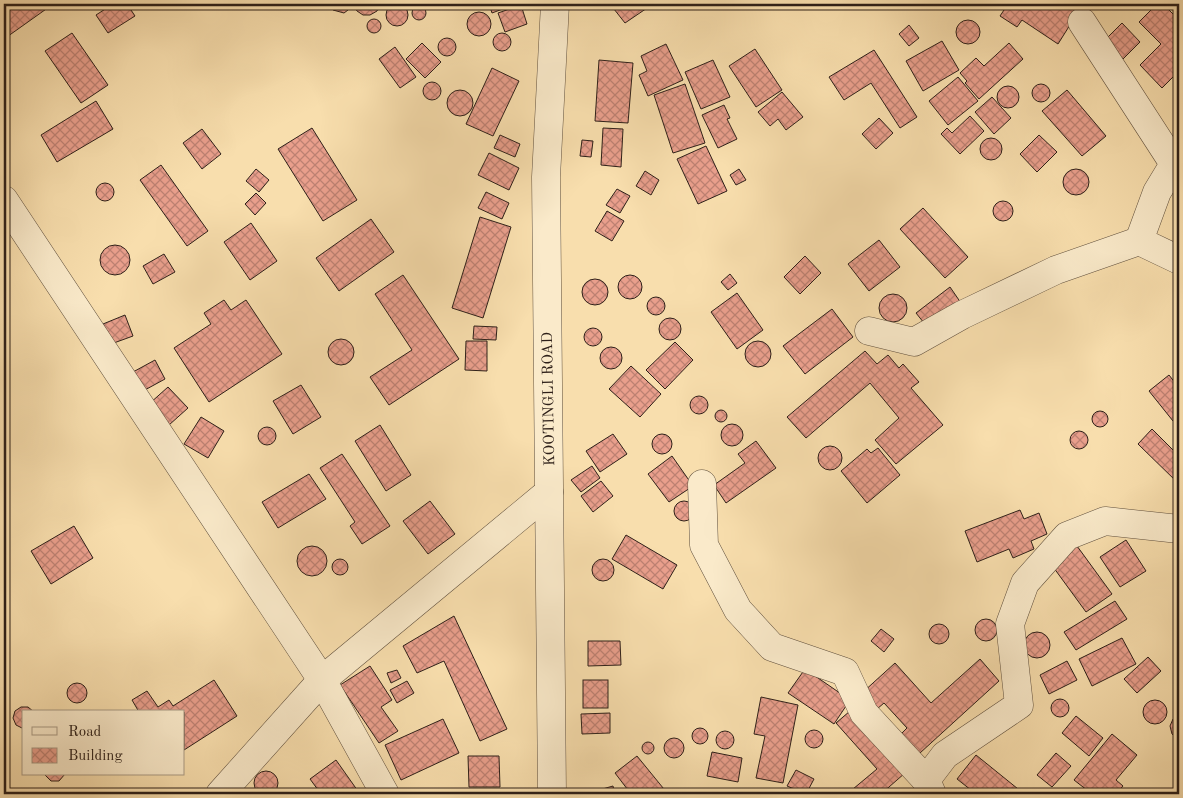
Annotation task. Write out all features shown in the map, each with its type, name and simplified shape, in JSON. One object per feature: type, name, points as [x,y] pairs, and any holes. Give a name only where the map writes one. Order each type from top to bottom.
[{"type":"street","name":"KOOTINGLI ROAD","points":[[552,794],[546,177],[555,4]]},
{"type":"street","points":[[1082,22],[1176,166],[1157,192],[1139,241]]},
{"type":"street","points":[[4,200],[322,680],[385,794]]},
{"type":"street","points":[[869,331],[914,342],[962,315],[1056,270],[1139,241],[1179,260]]},
{"type":"street","points":[[702,484],[704,545],[738,610],[772,648],[845,672],[864,713],[929,787],[945,755],[1019,705],[1010,624],[1025,583],[1067,536],[1105,521],[1179,529]]},
{"type":"street","points":[[220,794],[322,680],[549,492]]},
{"type":"building","points":[[4,4],[46,4],[49,7],[4,39]]},
{"type":"building","points":[[113,4],[127,4],[135,16],[108,33],[96,15]]},
{"type":"building","points":[[350,4],[348,10],[344,13],[333,10],[331,5]]},
{"type":"building","points":[[353,4],[380,4],[377,11],[370,15],[363,15],[357,11]]},
{"type":"building","points":[[397,4],[405,7],[408,15],[405,23],[397,26],[389,23],[386,15],[389,7]]},
{"type":"building","points":[[489,4],[516,4],[492,13]]},
{"type":"building","points":[[610,4],[653,4],[625,23]]},
{"type":"building","points":[[1008,4],[1073,4],[1080,9],[1058,44],[1022,20],[1017,27],[1000,16]]},
{"type":"building","points":[[1157,4],[1163,4],[1179,20],[1179,71],[1162,88],[1140,65],[1161,44],[1139,22]]},
{"type":"building","points":[[521,5],[527,24],[505,32],[498,13]]},
{"type":"building","points":[[419,6],[424,8],[426,13],[424,18],[419,20],[414,18],[412,13],[414,8]]},
{"type":"building","points":[[479,12],[484,13],[490,19],[490,29],[484,35],[479,36],[474,35],[468,29],[467,24],[468,19],[474,13]]},
{"type":"building","points":[[371,19],[377,19],[381,26],[377,33],[371,33],[367,29],[367,23]]},
{"type":"building","points":[[968,20],[973,21],[979,27],[979,37],[973,43],[968,44],[963,43],[957,37],[956,32],[957,27],[963,21]]},
{"type":"building","points":[[1122,23],[1140,42],[1123,59],[1105,40]]},
{"type":"building","points":[[909,25],[919,38],[909,46],[899,34]]},
{"type":"building","points":[[72,33],[108,85],[81,103],[45,51]]},
{"type":"building","points":[[502,33],[508,36],[511,42],[508,48],[502,51],[496,48],[493,42],[496,36]]},
{"type":"building","points":[[447,38],[453,41],[456,47],[453,53],[447,56],[441,53],[438,47],[441,41]]},
{"type":"building","points":[[942,41],[959,70],[923,91],[906,61]]},
{"type":"building","points":[[422,43],[441,62],[425,78],[406,59]]},
{"type":"building","points":[[1009,43],[1023,59],[979,99],[965,83],[967,81],[960,73],[976,58],[984,66]]},
{"type":"building","points":[[666,44],[683,80],[648,96],[639,75],[647,71],[641,56]]},
{"type":"building","points":[[395,47],[416,77],[400,88],[379,59]]},
{"type":"building","points":[[755,49],[782,90],[756,107],[729,66]]},
{"type":"building","points":[[874,50],[917,117],[900,128],[871,83],[844,100],[829,77]]},
{"type":"building","points":[[599,60],[633,63],[628,123],[595,121]]},
{"type":"building","points":[[713,60],[730,97],[701,109],[685,72]]},
{"type":"building","points":[[492,68],[519,81],[493,136],[466,124]]},
{"type":"building","points":[[958,77],[978,101],[948,125],[929,101]]},
{"type":"building","points":[[432,82],[440,87],[441,91],[436,99],[432,100],[424,95],[423,91],[428,83]]},
{"type":"building","points":[[685,84],[705,143],[673,153],[654,95]]},
{"type":"building","points":[[1041,84],[1047,87],[1050,93],[1047,99],[1041,102],[1035,99],[1032,93],[1035,87]]},
{"type":"building","points":[[1004,86],[1012,86],[1019,93],[1019,101],[1012,108],[1004,108],[997,101],[997,93]]},
{"type":"building","points":[[460,90],[469,94],[473,103],[469,112],[460,116],[451,112],[447,103],[451,94]]},
{"type":"building","points":[[1067,90],[1106,136],[1082,156],[1042,111]]},
{"type":"building","points":[[782,92],[803,117],[786,130],[778,119],[770,126],[758,112]]},
{"type":"building","points":[[992,97],[1011,118],[994,134],[975,112]]},
{"type":"building","points":[[96,101],[113,129],[57,162],[41,135]]},
{"type":"building","points":[[724,105],[730,118],[727,119],[737,139],[718,148],[702,115]]},
{"type":"building","points":[[970,116],[984,131],[960,154],[941,134],[947,128],[952,133]]},
{"type":"building","points":[[879,118],[893,133],[876,149],[862,134]]},
{"type":"building","points":[[312,128],[357,200],[323,221],[278,149]]},
{"type":"building","points":[[603,128],[623,129],[621,167],[601,165]]},
{"type":"building","points":[[202,129],[221,154],[202,169],[183,143]]},
{"type":"building","points":[[500,135],[520,144],[515,157],[494,148]]},
{"type":"building","points":[[1039,135],[1057,152],[1037,172],[1020,154]]},
{"type":"building","points":[[991,138],[999,141],[1002,149],[999,157],[991,160],[983,157],[980,149],[983,141]]},
{"type":"building","points":[[582,140],[593,141],[591,157],[580,156]]},
{"type":"building","points":[[706,146],[727,191],[698,204],[677,159]]},
{"type":"building","points":[[489,153],[519,168],[509,190],[478,175]]},
{"type":"building","points":[[161,165],[208,231],[187,246],[140,180]]},
{"type":"building","points":[[256,169],[269,180],[259,192],[246,181]]},
{"type":"building","points":[[739,169],[746,180],[736,185],[730,175]]},
{"type":"building","points":[[1076,169],[1085,173],[1089,182],[1085,191],[1076,195],[1067,191],[1063,182],[1067,173]]},
{"type":"building","points":[[645,171],[659,180],[651,195],[636,186]]},
{"type":"building","points":[[101,183],[109,183],[114,188],[112,199],[101,201],[96,196],[96,188]]},
{"type":"building","points":[[617,189],[630,196],[620,213],[606,205]]},
{"type":"building","points":[[486,192],[509,203],[502,219],[478,208]]},
{"type":"building","points":[[256,193],[266,203],[255,215],[245,204]]},
{"type":"building","points":[[1003,201],[1010,204],[1013,211],[1010,218],[1003,221],[996,218],[993,211],[996,204]]},
{"type":"building","points":[[923,208],[968,257],[945,278],[900,229]]},
{"type":"building","points":[[607,211],[624,221],[612,241],[595,231]]},
{"type":"building","points":[[480,217],[511,227],[483,318],[452,308]]},
{"type":"building","points":[[371,219],[394,252],[339,291],[316,258]]},
{"type":"building","points":[[251,223],[277,261],[250,280],[224,242]]},
{"type":"building","points":[[879,240],[900,267],[869,291],[848,264]]},
{"type":"building","points":[[115,245],[126,249],[130,260],[126,271],[115,275],[104,271],[100,260],[104,249]]},
{"type":"building","points":[[164,254],[175,272],[153,284],[143,266]]},
{"type":"building","points":[[805,256],[821,273],[800,294],[784,277]]},
{"type":"building","points":[[730,274],[737,283],[728,290],[721,282]]},
{"type":"building","points":[[403,275],[459,359],[389,405],[370,377],[412,350],[375,294]]},
{"type":"building","points":[[630,275],[639,278],[642,287],[639,296],[630,299],[621,296],[618,287],[621,278]]},
{"type":"building","points":[[595,279],[604,283],[608,292],[604,301],[595,305],[586,301],[582,292],[586,283]]},
{"type":"building","points":[[950,287],[961,303],[928,328],[916,313]]},
{"type":"building","points":[[737,293],[763,330],[737,349],[711,312]]},
{"type":"building","points":[[893,294],[903,298],[907,308],[903,318],[893,322],[883,318],[879,308],[883,298]]},
{"type":"building","points":[[656,297],[662,300],[665,306],[662,312],[656,315],[650,312],[647,306],[650,300]]},
{"type":"building","points":[[224,300],[231,310],[246,300],[282,354],[209,402],[174,348],[211,324],[204,313]]},
{"type":"building","points":[[832,309],[853,337],[805,374],[783,346]]},
{"type":"building","points":[[125,315],[133,336],[111,344],[103,324]]},
{"type":"building","points":[[670,318],[678,321],[681,329],[678,337],[670,340],[662,337],[659,329],[662,321]]},
{"type":"building","points":[[474,326],[497,327],[496,340],[473,339]]},
{"type":"building","points":[[593,328],[599,331],[602,337],[599,343],[593,346],[587,343],[584,337],[587,331]]},
{"type":"building","points":[[341,339],[350,343],[354,352],[350,361],[341,365],[332,361],[328,352],[332,343]]},
{"type":"building","points":[[466,341],[487,341],[487,371],[465,370]]},
{"type":"building","points":[[758,341],[767,345],[771,354],[767,363],[758,367],[749,363],[745,354],[749,345]]},
{"type":"building","points":[[675,342],[693,360],[665,389],[646,370]]},
{"type":"building","points":[[607,347],[615,347],[622,354],[622,362],[615,369],[607,369],[600,362],[600,354]]},
{"type":"building","points":[[865,351],[877,364],[888,355],[899,368],[903,364],[919,382],[911,388],[943,425],[896,464],[875,440],[899,418],[870,383],[806,438],[787,417]]},
{"type":"building","points":[[155,360],[165,379],[143,391],[133,372]]},
{"type":"building","points":[[631,366],[661,394],[640,417],[609,389]]},
{"type":"building","points":[[1169,375],[1179,388],[1179,417],[1173,421],[1149,391]]},
{"type":"building","points":[[301,385],[321,417],[293,434],[273,401]]},
{"type":"building","points":[[168,387],[188,408],[169,425],[149,404]]},
{"type":"building","points":[[699,396],[705,399],[708,405],[705,411],[699,414],[693,411],[690,405],[693,399]]},
{"type":"building","points":[[721,410],[727,416],[721,422],[715,416]]},
{"type":"building","points":[[1100,411],[1106,413],[1108,419],[1106,425],[1100,427],[1094,425],[1092,419],[1094,413]]},
{"type":"building","points":[[201,417],[224,431],[208,458],[184,444]]},
{"type":"building","points":[[732,424],[740,427],[743,435],[740,443],[732,446],[724,443],[721,435],[724,427]]},
{"type":"building","points":[[380,425],[411,475],[386,491],[355,441]]},
{"type":"building","points":[[263,427],[271,427],[276,432],[274,443],[263,445],[258,440],[258,432]]},
{"type":"building","points":[[1152,429],[1179,456],[1178,483],[1138,444]]},
{"type":"building","points":[[1075,431],[1083,431],[1088,436],[1086,447],[1075,449],[1070,444],[1070,436]]},
{"type":"building","points":[[613,434],[627,454],[600,472],[586,451]]},
{"type":"building","points":[[662,434],[669,437],[672,444],[669,451],[662,454],[655,451],[652,444],[655,437]]},
{"type":"building","points":[[756,441],[776,468],[726,503],[714,485],[745,463],[738,454]]},
{"type":"building","points":[[830,446],[839,449],[842,458],[839,467],[830,470],[821,467],[818,458],[821,449]]},
{"type":"building","points":[[878,448],[900,475],[867,503],[841,471],[867,449],[871,453]]},
{"type":"building","points":[[342,454],[390,526],[362,544],[350,526],[355,522],[320,468]]},
{"type":"building","points":[[672,456],[693,486],[669,502],[648,474]]},
{"type":"building","points":[[592,466],[600,478],[581,492],[571,480]]},
{"type":"building","points":[[309,474],[326,499],[278,528],[262,502]]},
{"type":"building","points":[[601,481],[613,496],[593,512],[581,496]]},
{"type":"building","points":[[430,501],[455,534],[428,554],[403,521]]},
{"type":"building","points":[[684,501],[691,504],[694,511],[691,518],[684,521],[677,518],[674,511],[677,504]]},
{"type":"building","points":[[1020,510],[1024,519],[1039,513],[1047,534],[1031,541],[1034,549],[1013,558],[1009,549],[977,562],[965,531]]},
{"type":"building","points":[[74,526],[93,558],[51,584],[31,551]]},
{"type":"building","points":[[626,535],[677,565],[663,589],[612,559]]},
{"type":"building","points":[[1126,540],[1146,571],[1120,587],[1100,557]]},
{"type":"building","points":[[312,546],[318,547],[326,555],[326,567],[318,575],[312,576],[306,575],[298,567],[297,561],[298,555],[306,547]]},
{"type":"building","points":[[1077,546],[1112,594],[1086,612],[1051,564]]},
{"type":"building","points":[[340,559],[346,561],[348,567],[346,573],[340,575],[334,573],[332,567],[334,561]]},
{"type":"building","points":[[603,559],[613,566],[614,570],[607,580],[603,581],[593,574],[592,570],[599,560]]},
{"type":"building","points":[[1115,601],[1127,619],[1076,650],[1064,632]]},
{"type":"building","points":[[454,616],[507,729],[480,741],[444,661],[417,673],[403,646]]},
{"type":"building","points":[[986,619],[996,626],[997,630],[990,640],[986,641],[976,634],[975,630],[982,620]]},
{"type":"building","points":[[935,624],[943,624],[949,630],[949,638],[943,644],[935,644],[929,638],[929,630]]},
{"type":"building","points":[[881,629],[894,639],[884,652],[871,641]]},
{"type":"building","points":[[1037,632],[1046,636],[1050,645],[1046,654],[1037,658],[1028,654],[1024,645],[1028,636]]},
{"type":"building","points":[[1122,638],[1136,664],[1092,686],[1079,659]]},
{"type":"building","points":[[588,641],[620,641],[621,665],[588,666]]},
{"type":"building","points":[[1148,657],[1161,671],[1137,693],[1124,679]]},
{"type":"building","points":[[980,659],[999,681],[920,753],[901,734],[907,728],[884,703],[877,709],[862,693],[895,663],[931,703]]},
{"type":"building","points":[[1067,661],[1077,680],[1049,694],[1040,675]]},
{"type":"building","points":[[370,666],[392,700],[381,707],[398,731],[379,743],[340,685]]},
{"type":"building","points":[[805,669],[850,700],[834,724],[788,693]]},
{"type":"building","points":[[397,670],[401,678],[391,683],[387,673]]},
{"type":"building","points":[[214,680],[237,716],[185,749],[185,710],[138,710],[132,700],[147,691],[158,707],[169,700],[173,706]]},
{"type":"building","points":[[583,680],[608,680],[608,708],[583,708]]},
{"type":"building","points":[[407,681],[414,693],[397,703],[390,690]]},
{"type":"building","points":[[77,683],[84,686],[87,693],[84,700],[77,703],[70,700],[67,693],[70,686]]},
{"type":"building","points":[[761,697],[798,705],[783,783],[756,778],[765,736],[754,734]]},
{"type":"building","points":[[1056,699],[1064,699],[1069,704],[1067,715],[1056,717],[1051,712],[1051,704]]},
{"type":"building","points":[[1155,700],[1164,703],[1167,712],[1164,721],[1155,724],[1146,721],[1143,712],[1146,703]]},
{"type":"building","points":[[21,707],[28,707],[32,710],[22,710],[22,728],[16,725],[13,718],[15,711]]},
{"type":"building","points":[[850,711],[905,773],[881,794],[847,794],[877,769],[836,723]]},
{"type":"building","points":[[610,713],[610,733],[582,734],[581,714]]},
{"type":"building","points":[[1179,715],[1179,740],[1172,734],[1170,726],[1173,719]]},
{"type":"building","points":[[1076,716],[1103,738],[1089,756],[1062,733]]},
{"type":"building","points":[[443,719],[459,753],[401,780],[385,745]]},
{"type":"building","points":[[700,728],[706,730],[708,736],[706,742],[700,744],[694,742],[692,736],[694,730]]},
{"type":"building","points":[[814,730],[820,733],[823,739],[820,745],[814,748],[808,745],[805,739],[808,733]]},
{"type":"building","points":[[725,731],[731,734],[734,740],[731,746],[725,749],[719,746],[716,740],[719,734]]},
{"type":"building","points":[[1112,734],[1137,755],[1116,780],[1123,786],[1116,794],[1092,794],[1074,780]]},
{"type":"building","points":[[674,738],[681,741],[684,748],[681,755],[674,758],[667,755],[664,748],[667,741]]},
{"type":"building","points":[[650,742],[653,743],[653,753],[646,754],[643,753],[642,746],[643,743]]},
{"type":"building","points":[[712,752],[742,758],[738,782],[707,776]]},
{"type":"building","points":[[1056,753],[1071,766],[1052,787],[1037,775]]},
{"type":"building","points":[[976,755],[1023,793],[976,794],[957,779]]},
{"type":"building","points":[[468,756],[499,756],[500,787],[469,787]]},
{"type":"building","points":[[637,756],[668,794],[631,794],[615,773]]},
{"type":"building","points":[[336,760],[360,794],[321,794],[310,779]]},
{"type":"building","points":[[796,770],[814,779],[806,794],[787,786]]},
{"type":"building","points":[[266,771],[274,775],[278,783],[274,791],[266,795],[258,791],[254,783],[258,775]]},
{"type":"building","points":[[46,776],[63,776],[59,781],[51,781]]},
{"type":"building","points":[[613,786],[615,794],[585,794]]}]
